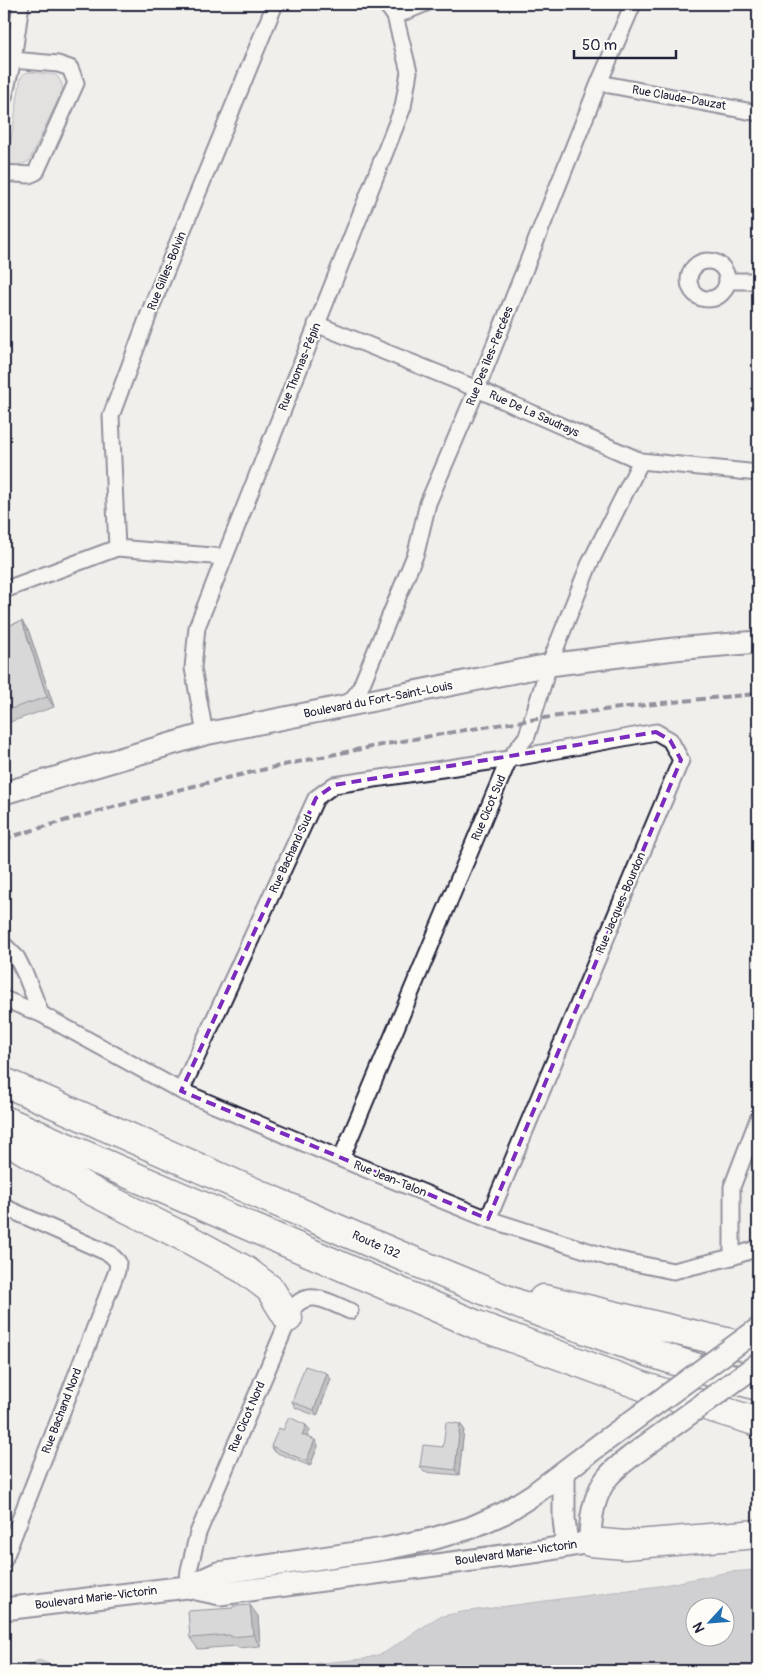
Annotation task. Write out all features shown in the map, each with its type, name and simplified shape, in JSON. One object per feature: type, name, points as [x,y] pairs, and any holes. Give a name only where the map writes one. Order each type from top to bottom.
[{"type":"highway","name":"Route 132","points":[[4,1082],[460,1281],[620,1342],[758,1386]]},
{"type":"highway","points":[[4,1120],[477,1325],[648,1388],[758,1422]]},
{"type":"highway","points":[[4,1138],[90,1190],[245,1270],[270,1289],[288,1318]]},
{"type":"highway","points":[[460,1281],[626,1317],[706,1338],[758,1349]]},
{"type":"highway","points":[[578,1544],[625,1545],[758,1534]]},
{"type":"street","points":[[4,97],[13,60],[21,4]]},
{"type":"street","name":"Rue Gilles-Bolvin","points":[[117,548],[112,416],[153,303],[274,4]]},
{"type":"street","name":"Rue Thomas-Pépin","points":[[205,734],[193,668],[197,627],[403,107],[409,72],[395,16],[386,4]]},
{"type":"street","points":[[395,16],[424,4]]},
{"type":"street","name":"Rue Des îles-Percées","points":[[346,706],[359,691],[416,553],[428,503],[477,389],[633,4]]},
{"type":"street","points":[[4,172],[29,175],[36,172],[76,83],[70,68],[58,64],[13,60]]},
{"type":"street","name":"Rue Claude-Dauzat","points":[[599,84],[758,113]]},
{"type":"street","points":[[728,281],[758,281]]},
{"type":"street","name":"Rue De La Saudrays","points":[[316,324],[477,389],[641,461],[758,473]]},
{"type":"street","name":"Rue Cicot Sud","points":[[341,1159],[510,759],[527,736],[534,719],[549,665],[589,565],[641,461]]},
{"type":"street","points":[[4,590],[117,548],[224,557]]},
{"type":"street","name":"Boulevard du Fort-Saint-Louis","points":[[4,793],[205,734],[549,665],[674,649],[758,642]]},
{"type":"street","name":"Rue Jacques-Bourdon","points":[[488,1219],[681,760],[670,740],[656,732],[510,759]]},
{"type":"street","name":"Rue Bachand Sud","points":[[182,1090],[316,798],[334,785],[510,759]]},
{"type":"street","points":[[4,945],[17,958],[40,1014]]},
{"type":"street","name":"Rue Jean-Talon","points":[[4,1000],[40,1014],[182,1090],[341,1159],[488,1219],[610,1258],[672,1271],[732,1257],[758,1248]]},
{"type":"street","points":[[732,1257],[732,1187],[758,1119]]},
{"type":"street","name":"Rue Bachand Nord","points":[[4,1207],[110,1254],[118,1262],[117,1270],[4,1560]]},
{"type":"street","name":"Rue Cicot Nord","points":[[187,1587],[188,1570],[198,1533],[295,1305],[308,1298],[319,1298],[350,1311]]},
{"type":"street","name":"Boulevard Marie-Victorin","points":[[4,1609],[187,1587],[218,1573],[400,1546],[470,1528],[504,1513],[534,1494],[758,1329]]},
{"type":"street","name":"Boulevard Marie-Victorin","points":[[187,1587],[220,1594],[531,1553],[578,1544],[591,1520],[600,1491],[614,1470],[758,1364]]},
{"type":"street","points":[[564,1472],[564,1519],[578,1544]]},
{"type":"highlighted area","points":[[656,732],[670,740],[681,760],[488,1219],[181,1091],[316,798],[334,785]]},
{"type":"shaded area","points":[[25,73],[56,75],[63,89],[29,161],[13,165],[9,162],[9,153],[21,77]]},
{"type":"shaded area","points":[[758,1570],[758,1671],[258,1671],[266,1668],[364,1659],[384,1653],[438,1617],[462,1612],[659,1586],[729,1572]]},
{"type":"shaded area","points":[[39,1660],[67,1671],[19,1671]]},
{"type":"building","points":[[22,621],[47,697],[4,711],[4,627]]},
{"type":"building","points":[[305,1366],[327,1373],[314,1410],[292,1402]]},
{"type":"building","points":[[289,1417],[306,1425],[302,1435],[315,1440],[306,1461],[271,1446],[279,1428],[283,1430]]},
{"type":"building","points":[[446,1422],[460,1424],[455,1470],[420,1466],[423,1445],[443,1447]]},
{"type":"building","points":[[250,1605],[253,1635],[190,1638],[188,1611]]},
{"type":"railway","points":[[4,839],[189,787],[377,746],[567,715],[662,703],[758,694]]}]
